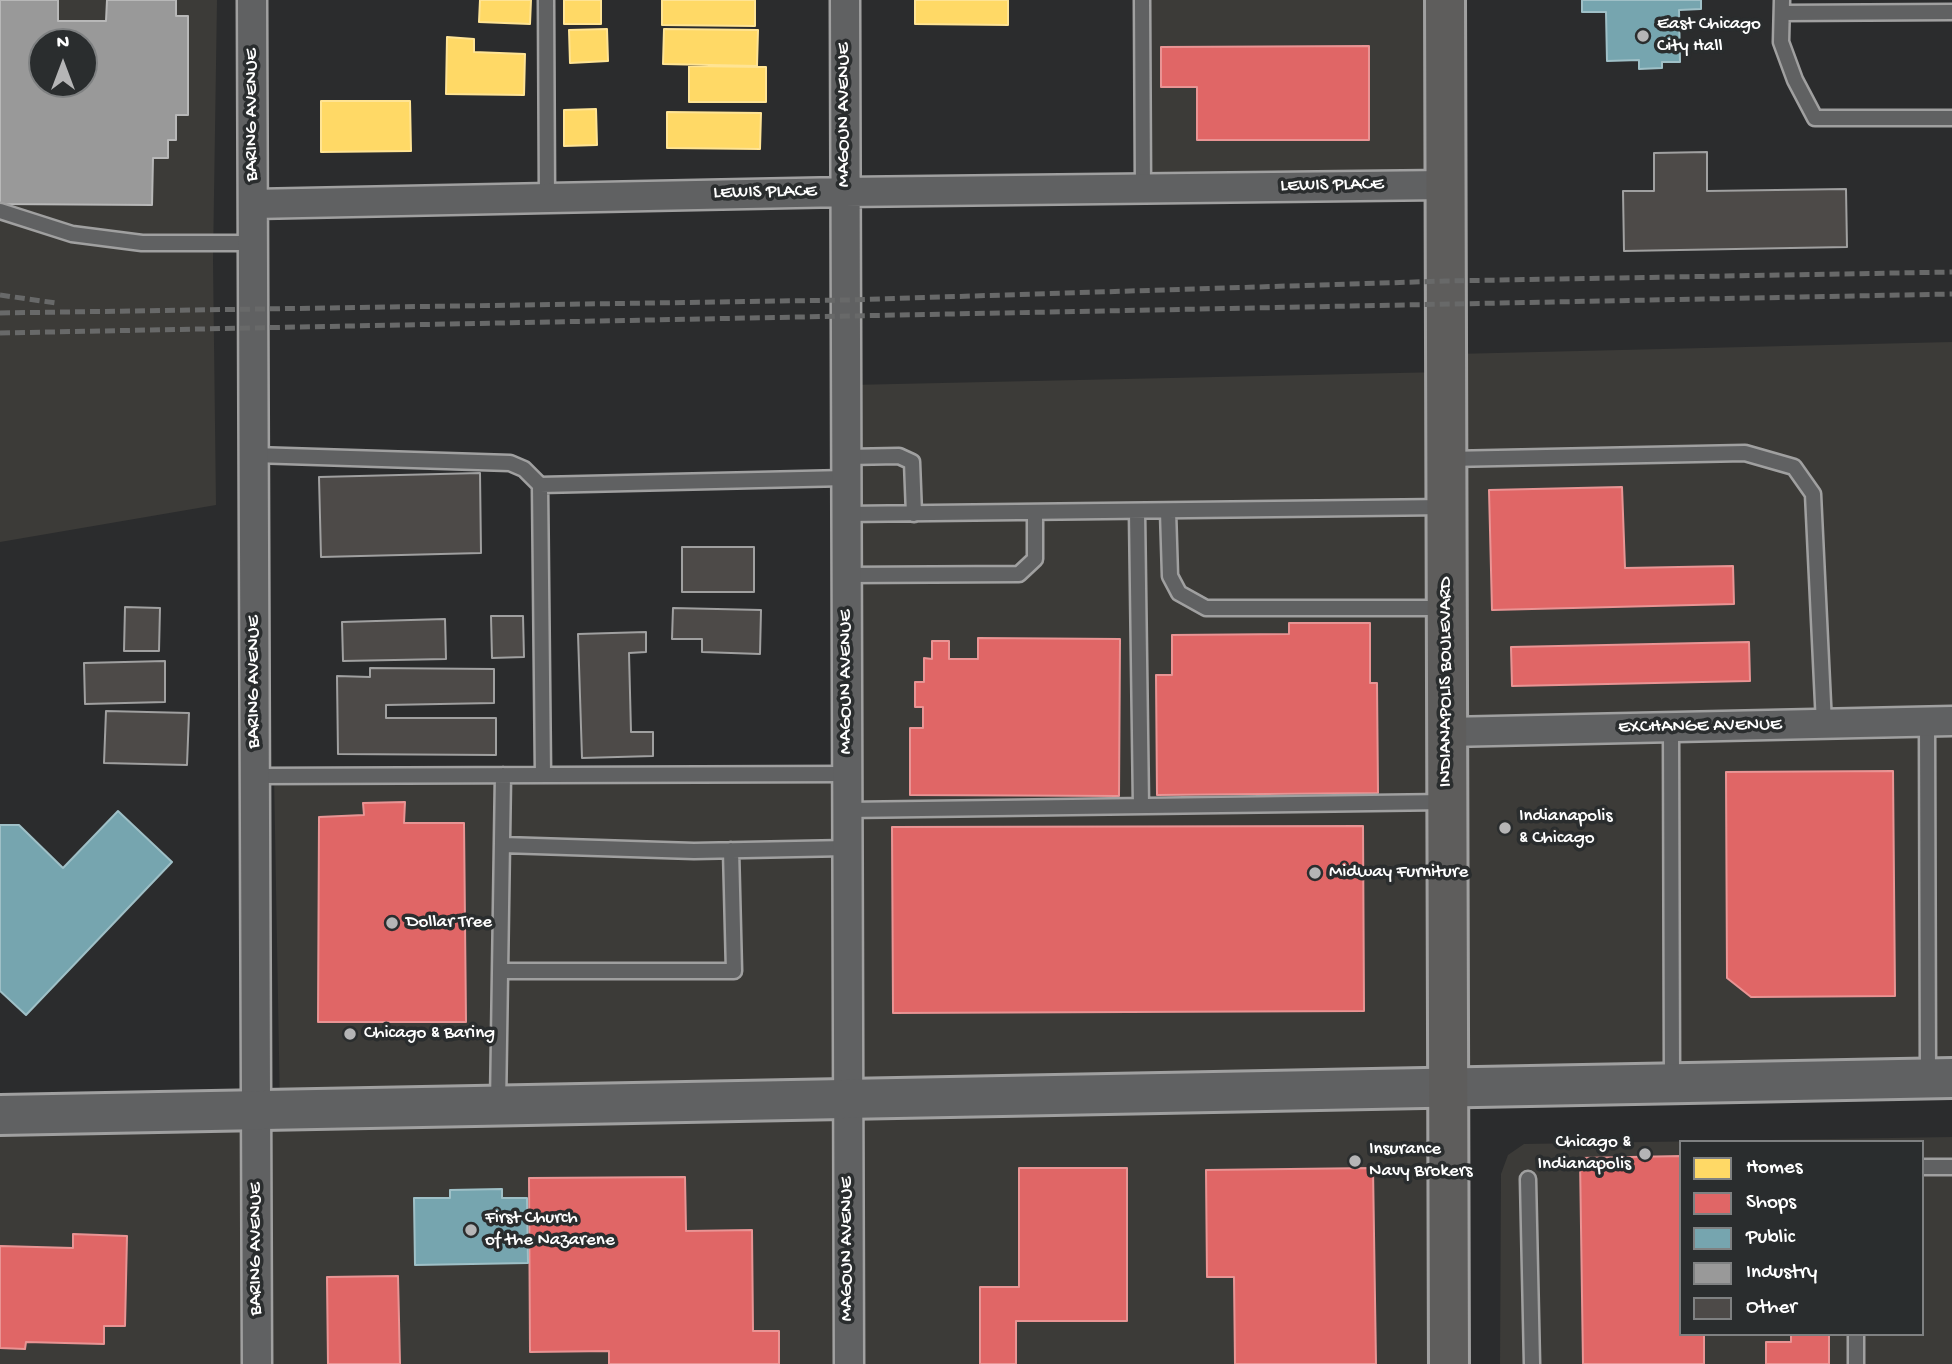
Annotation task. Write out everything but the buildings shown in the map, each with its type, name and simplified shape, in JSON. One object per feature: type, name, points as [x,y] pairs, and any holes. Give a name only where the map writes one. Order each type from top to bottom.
[{"type":"main road","name":"INDIANAPOLIS BOULEVARD","points":[[1444,0],[1449,1364]]},
{"type":"main road","points":[[0,1115],[1940,1078]]},
{"type":"street","name":"BARING AVENUE","points":[[252,0],[257,1364]]},
{"type":"street","name":"MAGOUN AVENUE","points":[[845,0],[849,1364]]},
{"type":"street","name":"LEWIS PLACE","points":[[253,204],[845,192],[1445,185]]},
{"type":"street","name":"EXCHANGE AVENUE","points":[[1447,732],[1940,721]]},
{"type":"lane","points":[[546,0],[547,197]]},
{"type":"lane","points":[[1142,0],[1143,188]]},
{"type":"lane","points":[[1952,12],[1782,6],[1781,41],[1795,80],[1815,118],[1952,118]]},
{"type":"lane","points":[[0,211],[72,234],[142,243],[254,243]]},
{"type":"lane","points":[[1446,459],[1745,453],[1794,467],[1813,494],[1824,724]]},
{"type":"lane","points":[[254,455],[510,463],[524,469],[540,485],[543,775]]},
{"type":"lane","points":[[540,485],[846,467],[899,456],[912,462],[914,514]]},
{"type":"lane","points":[[846,514],[1446,507]]},
{"type":"lane","points":[[1168,511],[1170,576],[1180,593],[1206,608],[1447,608]]},
{"type":"lane","points":[[1137,512],[1141,806]]},
{"type":"lane","points":[[847,575],[1019,574],[1035,559],[1035,513]]},
{"type":"lane","points":[[1940,721],[1940,1078]]},
{"type":"lane","points":[[1671,728],[1672,1083]]},
{"type":"lane","points":[[255,776],[847,774]]},
{"type":"lane","points":[[498,1105],[503,775]]},
{"type":"lane","points":[[847,810],[1447,802]]},
{"type":"lane","points":[[503,845],[731,850],[848,848]]},
{"type":"lane","points":[[500,971],[734,971],[731,850]]},
{"type":"lane","points":[[1924,1167],[1952,1167]]},
{"type":"lane","points":[[1528,1179],[1532,1364]]},
{"type":"lane","points":[[1856,1336],[1856,1364]]},
{"type":"shaded area","points":[[0,0],[217,0],[213,261],[216,505],[0,542]]},
{"type":"shaded area","points":[[1134,0],[1436,0],[1436,180],[1135,181]]},
{"type":"shaded area","points":[[1952,342],[1952,1071],[1456,1079],[1455,354]]},
{"type":"shaded area","points":[[1444,372],[1433,1082],[280,1110],[274,775],[847,774],[850,385]]},
{"type":"shaded area","points":[[1444,1094],[1445,1364],[0,1364],[0,1120]]},
{"type":"shaded area","points":[[1952,1137],[1952,1364],[1500,1364],[1501,1174],[1508,1155],[1524,1144],[1679,1141],[1679,1336],[1924,1336],[1924,1140],[1769,1140]]},
{"type":"railway","points":[[0,313],[846,300],[1446,281],[1952,272]]},
{"type":"railway","points":[[0,333],[1952,294]]},
{"type":"railway","points":[[0,295],[56,303]]},
{"type":"place","name":"East Chicago City Hall","points":[[1643,36]]},
{"type":"place","name":"Indianapolis & Chicago","points":[[1505,828]]},
{"type":"place","name":"Midway Furniture","points":[[1315,873]]},
{"type":"place","name":"Dollar Tree","points":[[392,923]]},
{"type":"place","name":"Chicago & Baring","points":[[350,1034]]},
{"type":"place","name":"Chicago & Indianapolis","points":[[1645,1154]]},
{"type":"place","name":"Insurance Navy Brokers","points":[[1355,1161]]},
{"type":"place","name":"First Church of the Nazarene","points":[[471,1230]]}]
